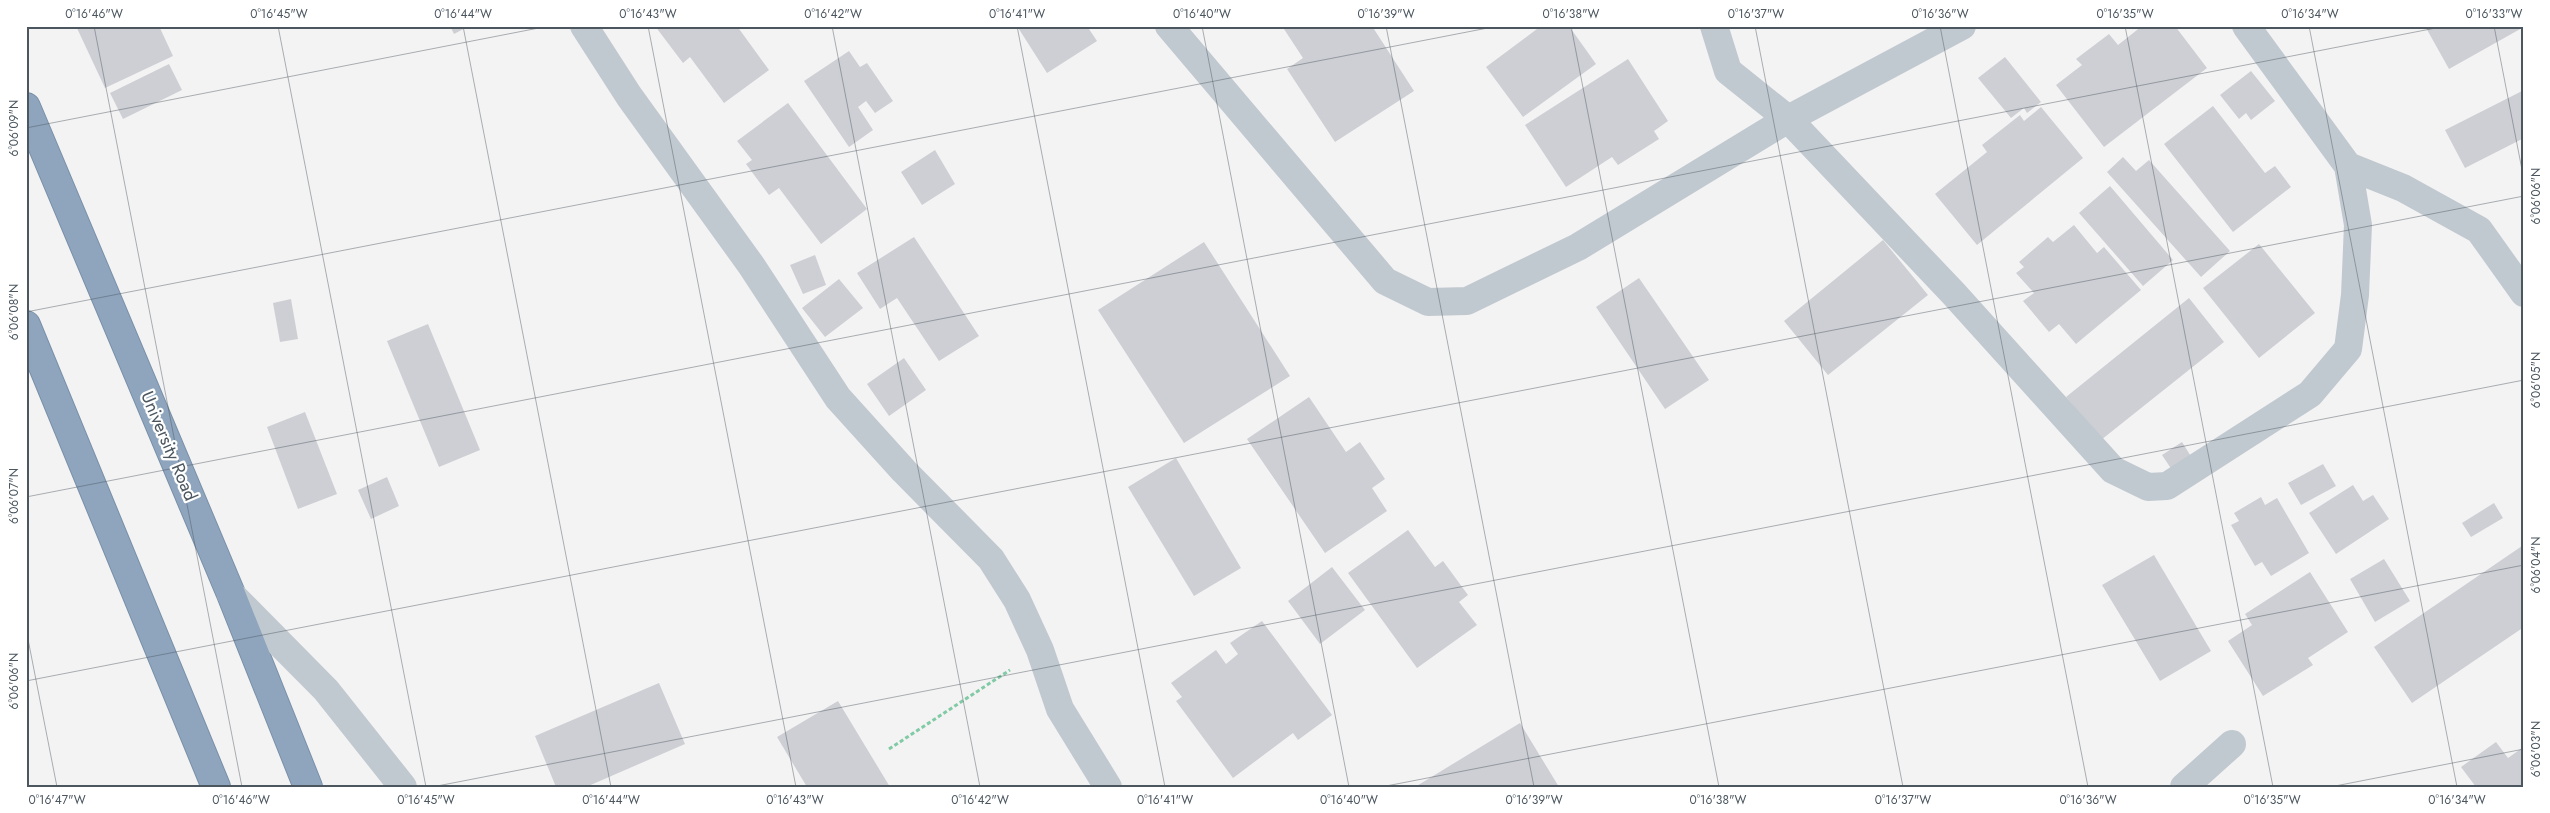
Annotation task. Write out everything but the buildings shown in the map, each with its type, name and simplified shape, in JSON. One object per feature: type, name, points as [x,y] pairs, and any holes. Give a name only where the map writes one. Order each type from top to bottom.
[{"type":"highway","name":"University Road","points":[[26,106],[231,594],[308,787]]},
{"type":"highway","points":[[26,324],[216,787]]},
{"type":"street","points":[[584,26],[630,96],[751,265],[838,398],[904,471],[991,559],[1017,600],[1040,650],[1060,709],[1108,787]]},
{"type":"street","points":[[1169,26],[1385,281],[1428,302],[1467,301],[1578,247],[1788,119],[1962,26]]},
{"type":"street","points":[[1714,26],[1728,71],[1788,119],[1954,294],[2113,470],[2148,487],[2167,486],[2310,394],[2348,349],[2355,295],[2358,225],[2348,166],[2246,26]]},
{"type":"street","points":[[2348,166],[2403,188],[2479,230],[2524,293]]},
{"type":"street","points":[[231,594],[326,690],[404,787]]},
{"type":"street","points":[[2184,787],[2232,744]]},
{"type":"path","points":[[889,749],[1040,650]]}]
